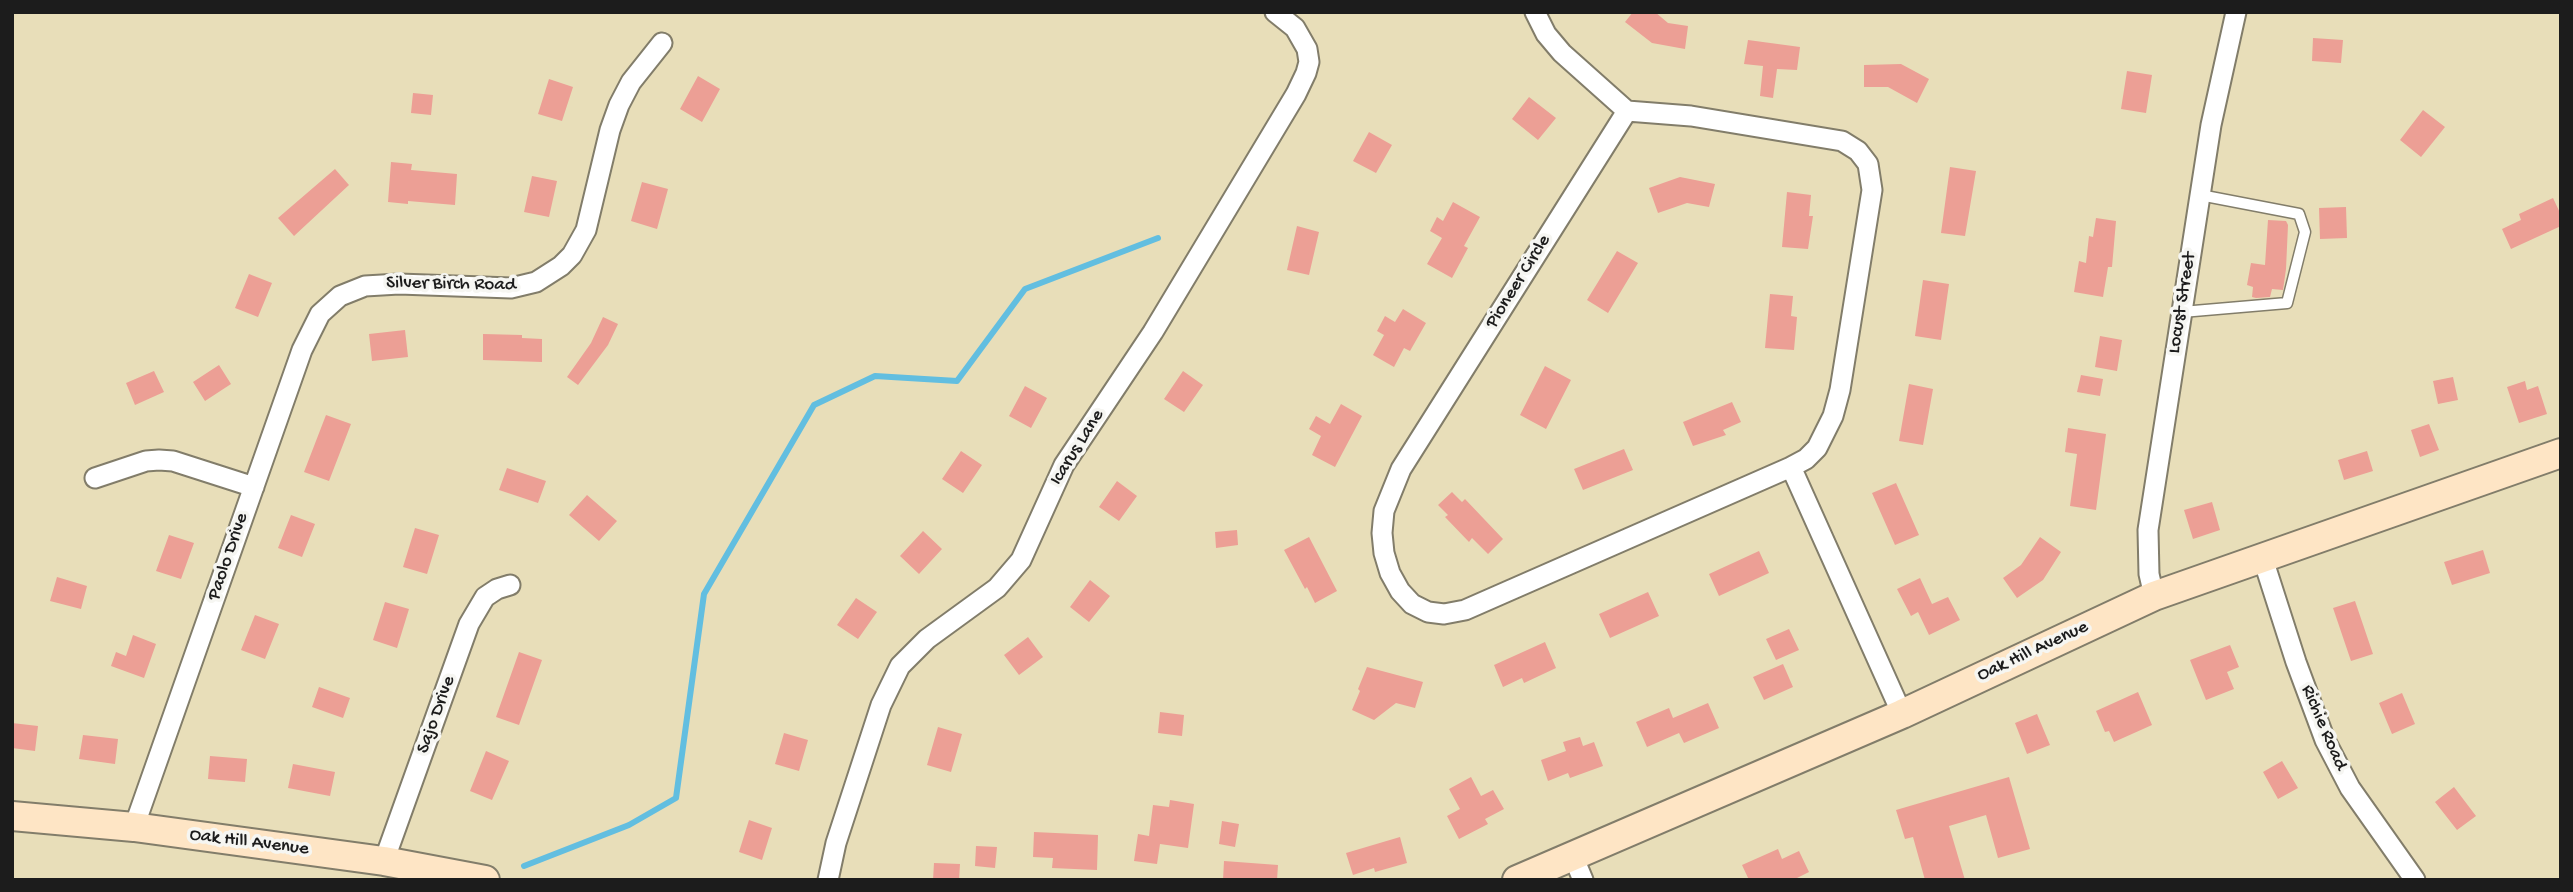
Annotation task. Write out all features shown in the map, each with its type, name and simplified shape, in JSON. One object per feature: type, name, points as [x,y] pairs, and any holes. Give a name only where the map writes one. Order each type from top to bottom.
[{"type":"main road","name":"Oak Hill Avenue","points":[[1517,880],[1578,868],[2154,596],[2561,453]]},
{"type":"main road","name":"Oak Hill Avenue","points":[[12,816],[134,827],[384,861],[485,880]]},
{"type":"street","name":"Icarus Lane","points":[[828,880],[836,843],[881,705],[900,666],[927,639],[998,588],[1021,560],[1064,465],[1153,332],[1296,94],[1309,61],[1307,49],[1295,28],[1275,12]]},
{"type":"street","points":[[1535,12],[1546,34],[1562,53],[1627,111]]},
{"type":"street","name":"Locust Street","points":[[2154,596],[2149,574],[2148,530],[2211,125],[2236,12]]},
{"type":"street","name":"Silver Birch Road","points":[[340,296],[365,286],[388,284],[511,289],[536,282],[561,266],[572,255],[586,230],[610,130],[619,105],[631,82],[662,43]]},
{"type":"street","name":"Pioneer Circle","points":[[1627,111],[1691,116],[1833,139],[1858,151],[1868,164],[1872,190],[1840,390],[1833,416],[1817,448],[1806,459],[1791,467],[1465,610],[1444,614],[1428,612],[1412,604],[1400,591],[1390,573],[1384,553],[1384,512],[1401,469],[1627,111]]},
{"type":"street","name":"Paolo Drive","points":[[134,827],[306,338],[320,314],[340,296]]},
{"type":"street","points":[[95,478],[132,465],[159,460],[181,464],[254,487]]},
{"type":"street","points":[[1791,467],[1902,713]]},
{"type":"street","name":"Richie Road","points":[[2263,559],[2296,662],[2325,740],[2350,788],[2415,880]]},
{"type":"street","name":"Sajo Drive","points":[[384,861],[470,624],[485,597],[510,585]]},
{"type":"lane","points":[[2182,312],[2287,303],[2305,232],[2299,214],[2200,195]]},
{"type":"building","points":[[1633,12],[1655,12],[1668,23],[1688,26],[1685,49],[1652,43],[1625,22]]},
{"type":"building","points":[[2313,38],[2343,40],[2341,63],[2312,61]]},
{"type":"building","points":[[1748,40],[1800,47],[1797,70],[1777,69],[1773,98],[1760,96],[1763,66],[1744,64]]},
{"type":"building","points":[[1901,64],[1929,79],[1917,103],[1888,87],[1864,87],[1864,65]]},
{"type":"building","points":[[2127,71],[2152,75],[2146,113],[2121,109]]},
{"type":"building","points":[[698,76],[720,89],[702,122],[680,109]]},
{"type":"building","points":[[549,79],[573,87],[562,121],[538,114]]},
{"type":"building","points":[[413,93],[433,95],[431,115],[411,113]]},
{"type":"building","points":[[1529,97],[1556,118],[1538,140],[1512,119]]},
{"type":"building","points":[[2423,110],[2445,127],[2421,157],[2400,140]]},
{"type":"building","points":[[1369,132],[1392,145],[1376,173],[1353,161]]},
{"type":"building","points":[[391,162],[412,164],[411,170],[457,174],[455,205],[388,202]]},
{"type":"building","points":[[1950,167],[1976,171],[1965,236],[1941,233]]},
{"type":"building","points":[[335,169],[349,185],[294,236],[278,218]]},
{"type":"building","points":[[532,176],[557,181],[549,217],[524,212]]},
{"type":"building","points":[[1680,177],[1715,184],[1709,207],[1687,203],[1658,213],[1649,188]]},
{"type":"building","points":[[642,182],[668,189],[657,229],[631,221]]},
{"type":"building","points":[[1787,192],[1811,195],[1809,216],[1813,216],[1808,249],[1782,247]]},
{"type":"building","points":[[2553,198],[2561,215],[2561,226],[2511,249],[2502,229],[2521,220],[2519,214]]},
{"type":"building","points":[[1453,202],[1480,217],[1464,246],[1468,248],[1452,278],[1427,264],[1442,238],[1430,231],[1437,217],[1443,221]]},
{"type":"building","points":[[2346,207],[2347,238],[2320,239],[2319,208]]},
{"type":"building","points":[[2096,218],[2116,221],[2112,267],[2108,267],[2103,297],[2074,292],[2079,261],[2086,263],[2089,236],[2093,237]]},
{"type":"building","points":[[2268,220],[2286,221],[2288,225],[2283,290],[2272,289],[2270,297],[2256,298],[2252,297],[2253,287],[2247,285],[2251,263],[2265,265]]},
{"type":"building","points":[[1297,226],[1319,232],[1309,275],[1287,270]]},
{"type":"building","points":[[1617,251],[1638,263],[1608,313],[1587,300]]},
{"type":"building","points":[[249,274],[272,283],[258,317],[235,308]]},
{"type":"building","points":[[1923,280],[1949,284],[1941,340],[1915,336]]},
{"type":"building","points":[[1770,294],[1793,296],[1791,316],[1797,317],[1794,350],[1765,348]]},
{"type":"building","points":[[1403,309],[1426,323],[1410,351],[1404,348],[1394,367],[1373,355],[1384,335],[1377,331],[1385,316],[1395,322]]},
{"type":"building","points":[[603,317],[618,324],[608,345],[578,385],[567,377],[591,343]]},
{"type":"building","points":[[405,330],[408,357],[372,361],[369,334]]},
{"type":"building","points":[[483,334],[522,335],[522,338],[542,339],[542,362],[483,360]]},
{"type":"building","points":[[2100,336],[2122,340],[2117,371],[2095,367]]},
{"type":"building","points":[[219,365],[231,384],[205,401],[193,382]]},
{"type":"building","points":[[1545,366],[1571,380],[1546,429],[1520,415]]},
{"type":"building","points":[[154,371],[164,392],[135,405],[126,383]]},
{"type":"building","points":[[1183,371],[1203,385],[1184,412],[1164,399]]},
{"type":"building","points":[[2081,375],[2103,379],[2100,396],[2077,392]]},
{"type":"building","points":[[2453,377],[2458,400],[2438,404],[2433,381]]},
{"type":"building","points":[[2525,381],[2527,390],[2538,386],[2547,414],[2519,423],[2507,387]]},
{"type":"building","points":[[1909,384],[1933,389],[1923,445],[1899,441]]},
{"type":"building","points":[[1025,386],[1047,398],[1031,428],[1009,416]]},
{"type":"building","points":[[1732,402],[1741,422],[1723,430],[1726,435],[1693,446],[1683,422]]},
{"type":"building","points":[[1341,404],[1362,416],[1335,467],[1312,455],[1321,436],[1309,429],[1316,416],[1330,424]]},
{"type":"building","points":[[326,415],[351,424],[329,481],[304,472]]},
{"type":"building","points":[[2429,424],[2439,450],[2420,457],[2411,430]]},
{"type":"building","points":[[2068,428],[2106,434],[2096,510],[2070,506],[2077,454],[2065,452]]},
{"type":"building","points":[[1624,449],[1633,470],[1583,490],[1574,469]]},
{"type":"building","points":[[961,451],[982,465],[963,493],[942,479]]},
{"type":"building","points":[[2367,451],[2373,471],[2344,480],[2338,460]]},
{"type":"building","points":[[507,468],[546,481],[538,503],[499,490]]},
{"type":"building","points":[[1117,481],[1137,496],[1119,521],[1099,507]]},
{"type":"building","points":[[1896,483],[1919,535],[1895,545],[1872,493]]},
{"type":"building","points":[[1452,492],[1462,502],[1465,499],[1503,539],[1488,554],[1472,538],[1469,542],[1445,517],[1448,515],[1438,505]]},
{"type":"building","points":[[587,495],[617,521],[599,541],[569,515]]},
{"type":"building","points":[[2212,502],[2220,530],[2193,539],[2184,510]]},
{"type":"building","points":[[291,515],[315,524],[302,557],[278,548]]},
{"type":"building","points":[[415,528],[439,535],[427,574],[403,567]]},
{"type":"building","points":[[1237,530],[1238,545],[1216,548],[1215,532]]},
{"type":"building","points":[[923,531],[942,549],[919,574],[900,556]]},
{"type":"building","points":[[169,535],[194,543],[181,579],[156,571]]},
{"type":"building","points":[[1309,537],[1337,591],[1315,603],[1284,550]]},
{"type":"building","points":[[2040,537],[2061,552],[2043,580],[2017,598],[2003,578],[2021,565]]},
{"type":"building","points":[[2483,550],[2490,573],[2452,585],[2444,562]]},
{"type":"building","points":[[1759,551],[1769,573],[1719,596],[1709,574]]},
{"type":"building","points":[[57,577],[87,586],[81,609],[50,601]]},
{"type":"building","points":[[1920,578],[1932,604],[1948,597],[1960,620],[1929,635],[1918,612],[1911,616],[1897,589]]},
{"type":"building","points":[[1090,580],[1110,596],[1089,622],[1070,607]]},
{"type":"building","points":[[1648,592],[1659,616],[1610,638],[1599,614]]},
{"type":"building","points":[[856,598],[877,612],[858,639],[837,625]]},
{"type":"building","points":[[2355,601],[2373,654],[2351,661],[2333,608]]},
{"type":"building","points":[[385,602],[409,609],[397,648],[373,640]]},
{"type":"building","points":[[255,615],[279,624],[265,659],[241,650]]},
{"type":"building","points":[[1789,629],[1799,650],[1776,660],[1766,639]]},
{"type":"building","points":[[133,635],[156,644],[144,678],[111,666],[116,652],[126,656]]},
{"type":"building","points":[[1028,637],[1043,657],[1019,675],[1004,655]]},
{"type":"building","points":[[1545,642],[1556,668],[1524,683],[1522,678],[1503,687],[1494,665]]},
{"type":"building","points":[[2230,645],[2239,667],[2227,672],[2234,689],[2206,700],[2190,660]]},
{"type":"building","points":[[519,652],[542,660],[519,725],[496,717]]},
{"type":"building","points":[[1783,664],[1793,687],[1764,700],[1753,677]]},
{"type":"building","points":[[1367,667],[1423,682],[1415,708],[1396,703],[1374,720],[1352,710]]},
{"type":"building","points":[[319,687],[350,698],[343,718],[312,707]]},
{"type":"building","points":[[2138,692],[2152,725],[2114,742],[2109,731],[2105,732],[2096,711]]},
{"type":"building","points":[[2402,693],[2415,724],[2392,734],[2379,703]]},
{"type":"building","points":[[1708,703],[1719,728],[1684,743],[1679,733],[1647,747],[1636,722],[1669,708],[1673,718]]},
{"type":"building","points":[[1160,712],[1184,715],[1182,736],[1158,733]]},
{"type":"building","points":[[2037,714],[2050,745],[2027,754],[2015,723]]},
{"type":"building","points":[[12,723],[38,726],[35,751],[12,748]]},
{"type":"building","points":[[938,727],[962,734],[951,772],[927,765]]},
{"type":"building","points":[[784,733],[808,740],[799,771],[775,764]]},
{"type":"building","points":[[83,735],[118,739],[115,764],[79,759]]},
{"type":"building","points":[[1580,737],[1583,746],[1594,742],[1603,766],[1570,778],[1568,773],[1548,781],[1541,760],[1566,751],[1563,742]]},
{"type":"building","points":[[486,751],[509,761],[492,800],[470,791]]},
{"type":"building","points":[[210,756],[247,759],[245,782],[208,779]]},
{"type":"building","points":[[2282,761],[2298,788],[2278,799],[2263,772]]},
{"type":"building","points":[[293,764],[335,772],[330,796],[288,788]]},
{"type":"building","points":[[1471,777],[1481,796],[1493,790],[1504,809],[1485,819],[1488,824],[1459,839],[1447,816],[1460,809],[1449,789]]},
{"type":"building","points":[[2009,777],[2030,849],[1998,858],[1986,815],[1949,826],[1965,880],[1925,880],[1913,837],[1905,839],[1896,810]]},
{"type":"building","points":[[2454,787],[2476,816],[2457,830],[2435,802]]},
{"type":"building","points":[[1170,800],[1194,804],[1188,848],[1160,844],[1157,864],[1134,861],[1138,834],[1149,836],[1153,805],[1169,807]]},
{"type":"building","points":[[749,820],[772,828],[762,860],[739,852]]},
{"type":"building","points":[[1222,821],[1239,824],[1235,847],[1219,844]]},
{"type":"building","points":[[1034,832],[1098,835],[1097,870],[1052,868],[1053,858],[1033,857]]},
{"type":"building","points":[[1400,837],[1407,863],[1375,872],[1374,868],[1353,875],[1346,853]]},
{"type":"building","points":[[976,846],[997,847],[995,868],[975,866]]},
{"type":"building","points":[[1778,849],[1782,859],[1799,851],[1809,872],[1793,880],[1749,880],[1742,865]]},
{"type":"building","points":[[1224,861],[1278,865],[1277,880],[1223,880]]},
{"type":"building","points":[[934,863],[960,864],[959,880],[933,880]]},
{"type":"waterway","points":[[524,866],[629,825],[676,798],[704,594],[814,405],[875,376],[957,381],[1025,289],[1158,238]]}]
